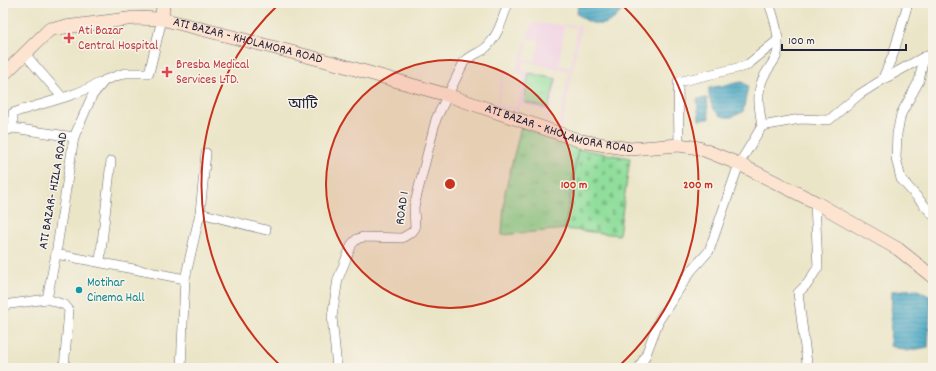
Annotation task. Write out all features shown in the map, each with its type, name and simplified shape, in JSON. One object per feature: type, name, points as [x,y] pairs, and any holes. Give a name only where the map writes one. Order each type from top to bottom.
[{"type":"main road","points":[[162,19],[163,3]]},
{"type":"main road","name":"ATI BAZAR - KHOLAMORA ROAD","points":[[3,75],[50,29],[135,18],[162,19],[334,63],[447,95],[581,141],[630,149],[679,145],[699,148],[739,164],[815,202],[898,249],[933,277]]},
{"type":"street","points":[[447,95],[464,62],[472,55],[483,50],[491,41],[499,28],[508,3]]},
{"type":"street","points":[[639,368],[645,357],[659,320],[691,271],[709,251],[739,164],[762,126],[759,89],[762,80],[776,57],[778,40],[776,24],[769,3]]},
{"type":"street","points":[[882,80],[893,55],[908,3]]},
{"type":"street","points":[[13,128],[13,113],[82,92],[105,80],[125,73],[149,73],[162,19]]},
{"type":"street","points":[[679,145],[678,82],[746,66],[778,40]]},
{"type":"street","points":[[24,53],[62,97]]},
{"type":"street","points":[[762,126],[800,119],[829,120],[860,94],[882,80],[929,56]]},
{"type":"street","points":[[929,56],[919,81],[901,114],[897,134],[896,158],[901,179],[933,215]]},
{"type":"street","name":"ATI BAZAR- HIZLA ROAD","points":[[47,299],[56,254],[74,136],[92,96],[105,80]]},
{"type":"street","name":"ROAD 1","points":[[337,368],[332,317],[338,278],[352,244],[357,239],[363,237],[402,238],[412,232],[414,228],[414,207],[436,119],[447,95]]},
{"type":"street","points":[[3,132],[13,128],[74,136]]},
{"type":"street","points":[[181,368],[185,279],[200,213],[206,153]]},
{"type":"street","points":[[100,261],[111,161]]},
{"type":"street","points":[[805,368],[806,363],[798,293],[808,283],[818,267],[815,202]]},
{"type":"street","points":[[200,213],[266,230]]},
{"type":"street","points":[[56,254],[100,261],[185,279]]},
{"type":"street","points":[[3,305],[47,299],[65,305],[69,310],[64,368]]},
{"type":"shaded area","points":[[532,23],[581,26],[561,130],[514,116],[516,110],[496,107],[503,69],[516,71]],"holes":[[[564,26],[577,28],[571,68],[559,66]],[[528,38],[539,40],[535,61],[524,59]],[[523,61],[570,71],[558,128],[547,125],[558,78],[522,70]],[[507,71],[524,74],[517,108],[498,105],[504,75],[506,75]],[[529,73],[548,109],[524,102]],[[520,104],[547,112],[544,124],[516,116]]]},
{"type":"green space","points":[[529,73],[556,79],[548,109],[524,102]]},
{"type":"green space","points":[[521,127],[578,149],[565,229],[502,235],[505,192]]},
{"type":"green space","points":[[578,149],[630,158],[619,235],[565,229]]},
{"type":"water","points":[[578,3],[628,3],[617,17],[605,24],[599,24],[585,20],[577,14]]},
{"type":"water","points":[[742,82],[748,86],[743,112],[731,117],[725,117],[716,112],[711,103],[709,88]]},
{"type":"water","points":[[707,98],[709,119],[699,120],[697,99]]},
{"type":"water","points":[[916,289],[931,297],[928,347],[907,351],[890,346],[892,291]]},
{"type":"place","name":"Ati Bazar Central Hospital","points":[[69,38]]},
{"type":"place","name":"Bresba Medical Services LTD.","points":[[167,72]]},
{"type":"place","name":"Motihar Cinema Hall","points":[[79,290]]},
{"type":"district","name":"আটি","points":[[303,105]]}]
